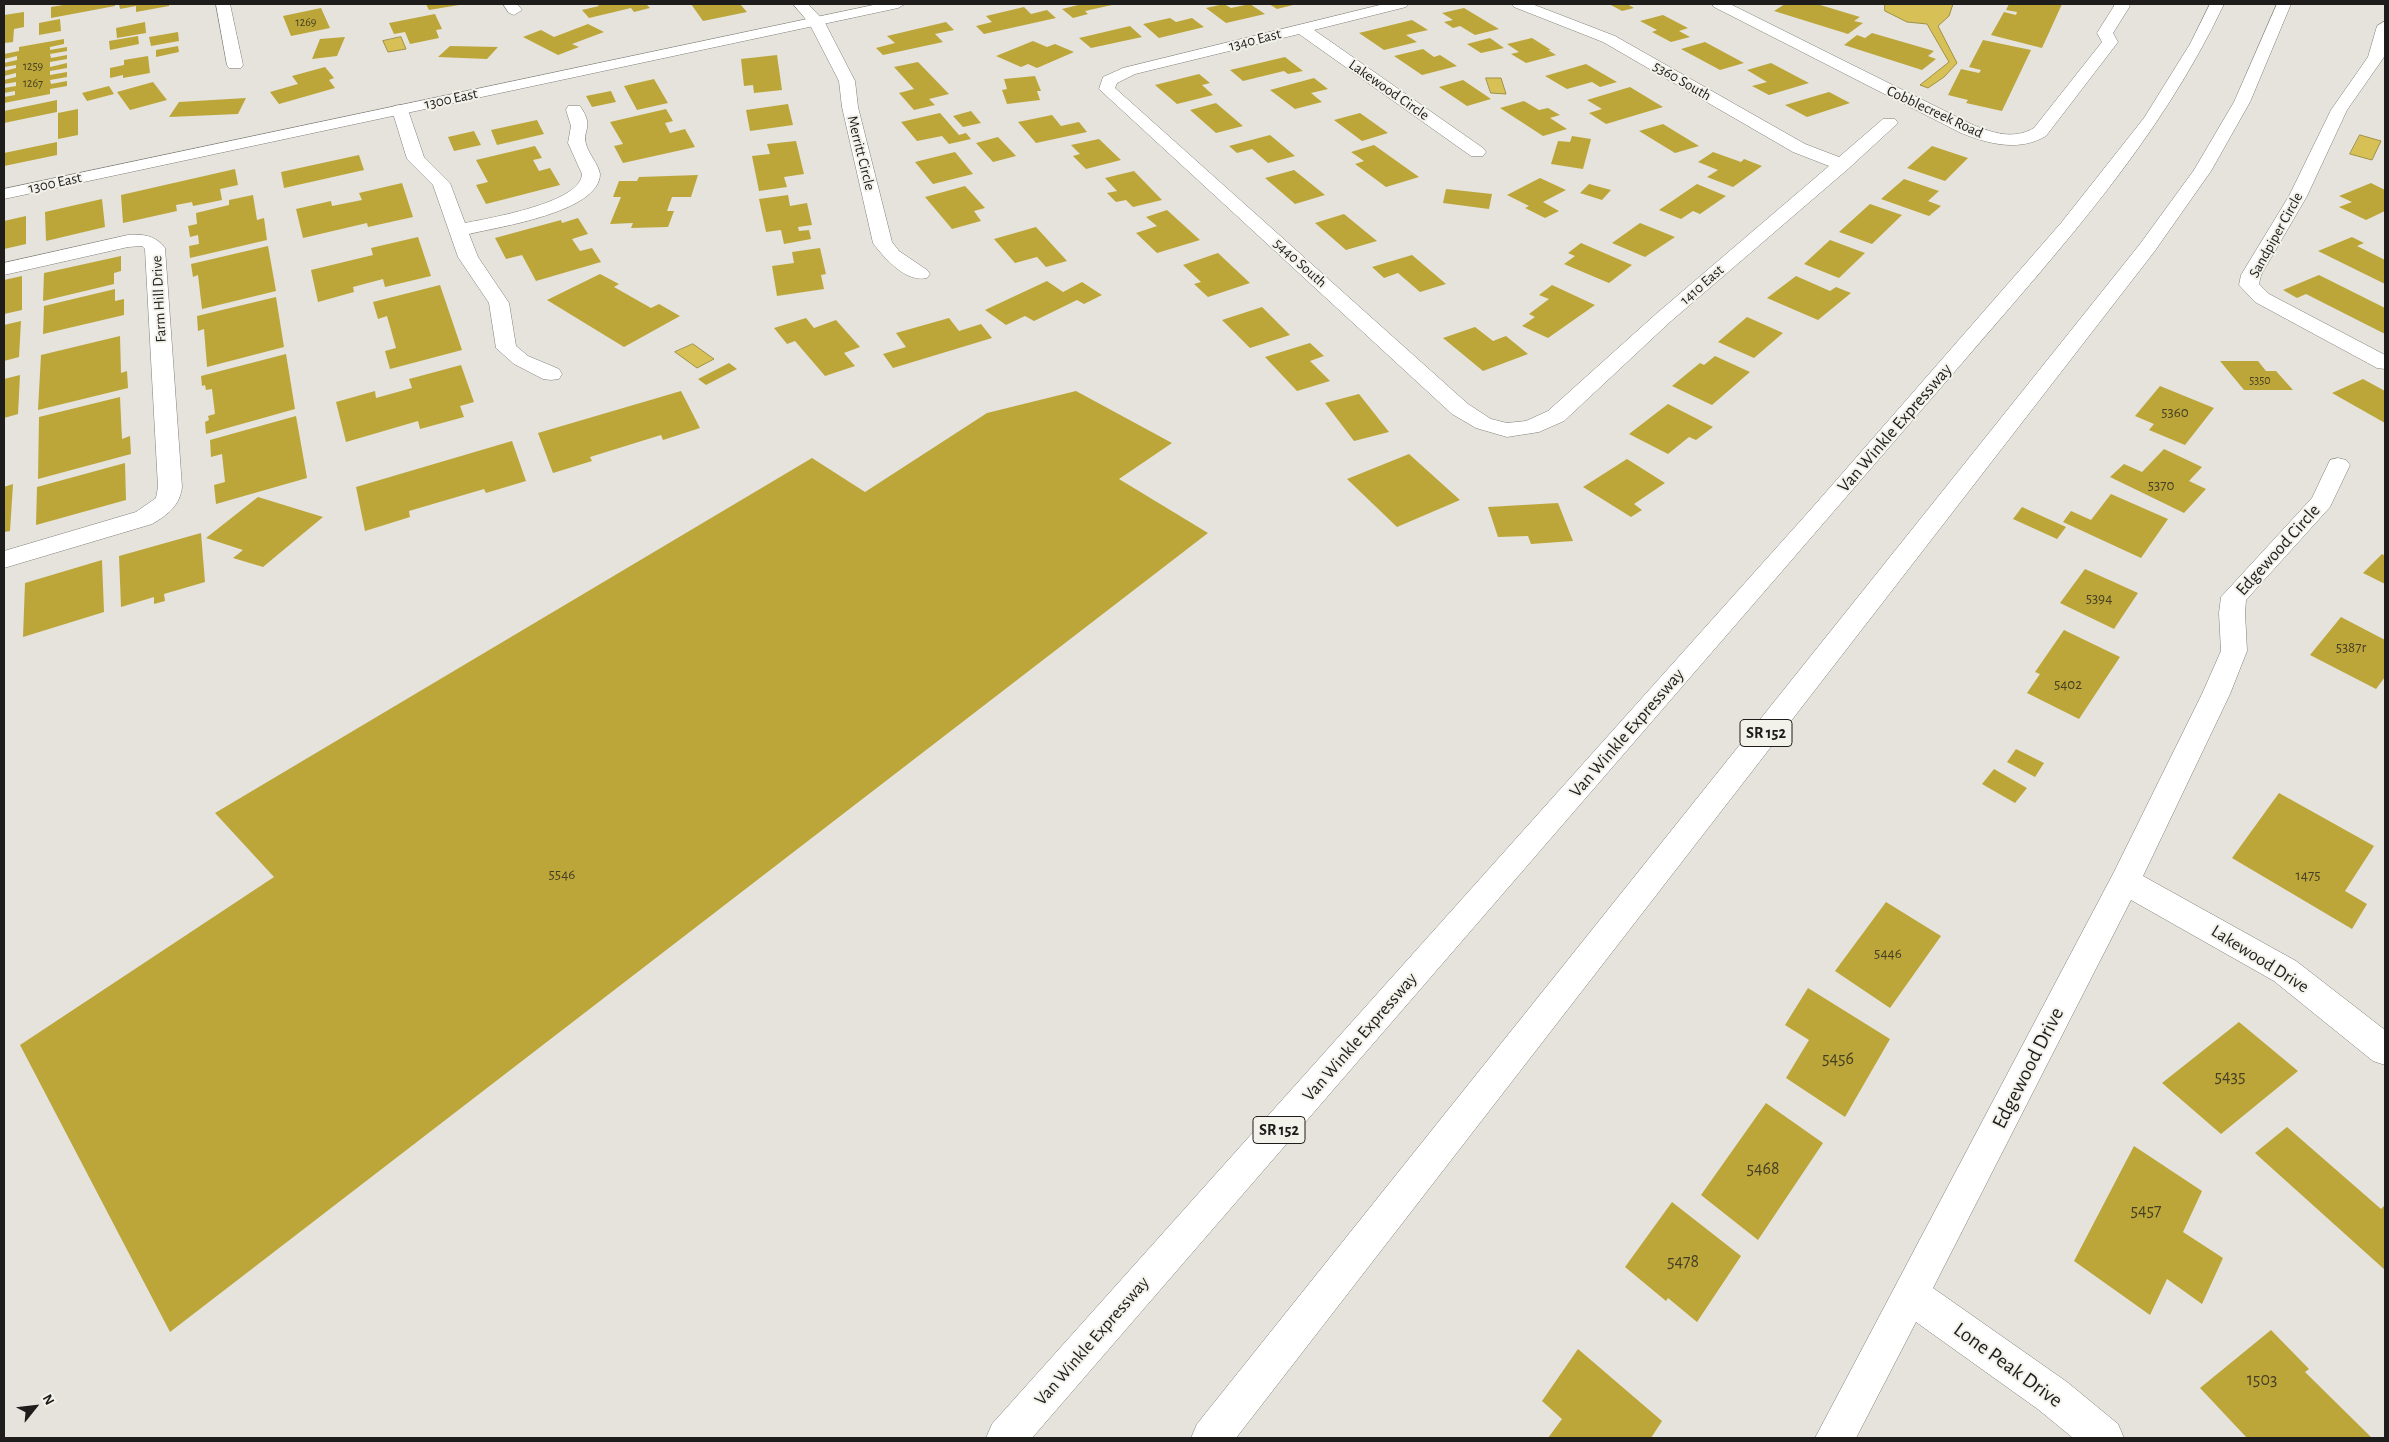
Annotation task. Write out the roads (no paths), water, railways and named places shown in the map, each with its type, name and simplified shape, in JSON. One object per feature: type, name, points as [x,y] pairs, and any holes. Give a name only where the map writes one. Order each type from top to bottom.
[{"type":"street","points":[[223,4],[235,65]]},
{"type":"street","name":"Merritt Circle","points":[[800,4],[816,21],[847,81],[850,108],[884,242],[892,255],[920,274]]},
{"type":"street","name":"1300 East","points":[[4,194],[898,4]]},
{"type":"street","name":"1340 East","points":[[1109,80],[1129,71],[1401,4]]},
{"type":"street","name":"5360 South","points":[[1519,4],[1610,39],[1800,148],[1842,165]]},
{"type":"street","name":"Cobblecreek Road","points":[[1719,4],[1966,130],[1994,138],[2018,140],[2031,137],[2040,132],[2110,42],[2105,33],[2122,6],[2120,4]]},
{"type":"street","name":"Van Winkle Expressway","points":[[1006,1438],[1880,446],[2086,207],[2124,158],[2156,112],[2184,66],[2217,4]]},
{"type":"street","name":"SR 152","points":[[1211,1438],[2147,248],[2202,171],[2242,102],[2284,4]]},
{"type":"street","points":[[2380,59],[2385,26]]},
{"type":"street","name":"Lakewood Circle","points":[[1301,28],[1477,152]]},
{"type":"street","name":"Sandpiper Circle","points":[[2380,59],[2339,110],[2298,196],[2252,275],[2249,285],[2262,298],[2385,364]]},
{"type":"street","name":"5440 South","points":[[1109,80],[1107,89],[1110,93],[1460,408],[1480,423],[1508,431]]},
{"type":"street","points":[[400,110],[416,159],[441,183],[472,264],[499,303],[506,348],[522,360],[551,374]]},
{"type":"street","points":[[459,230],[552,207],[570,200],[589,186],[592,176],[577,141],[580,124],[574,110]]},
{"type":"street","name":"1410 East","points":[[1508,431],[1535,426],[1556,416],[1670,312],[1889,124]]},
{"type":"street","name":"Farm Hill Drive","points":[[4,269],[128,241],[149,241],[156,248],[170,487],[167,500],[162,506],[132,523],[4,560]]},
{"type":"street","name":"Edgewood Circle","points":[[2216,694],[2234,651],[2232,613],[2234,597],[2322,501],[2338,465]]},
{"type":"street","name":"Edgewood Drive","points":[[1835,1438],[2125,881],[2216,694]]},
{"type":"street","name":"Lakewood Drive","points":[[2125,881],[2285,971],[2385,1050]]},
{"type":"street","name":"Lone Peak Drive","points":[[1910,1295],[2053,1396],[2104,1438]]}]
